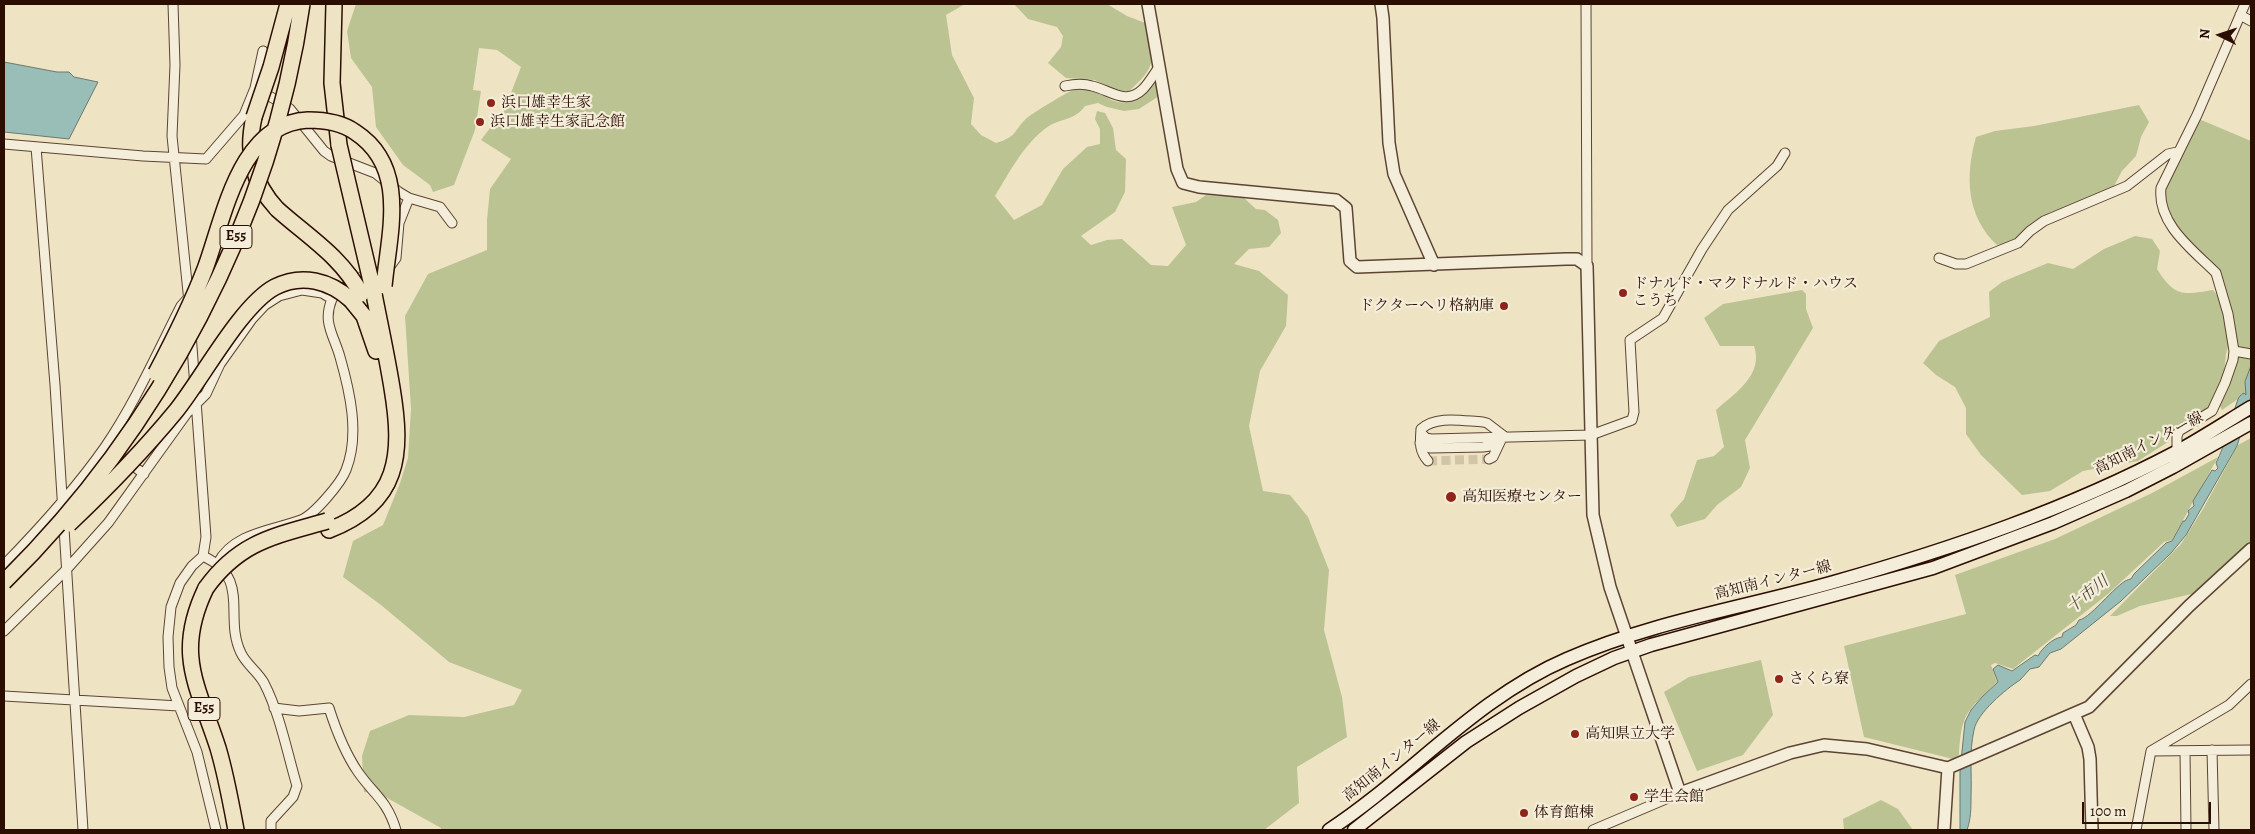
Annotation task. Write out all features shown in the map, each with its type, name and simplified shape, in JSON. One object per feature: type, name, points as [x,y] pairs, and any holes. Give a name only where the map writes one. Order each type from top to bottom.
[{"type":"highway","points":[[288,4],[271,67],[254,117],[250,146],[254,175],[261,190],[277,209],[335,258],[367,293]]},
{"type":"highway","name":"E55","points":[[4,582],[61,522],[112,446],[171,366],[200,318],[246,215],[277,117],[294,48],[302,4]]},
{"type":"highway","points":[[328,525],[353,519],[372,504],[392,473],[398,436],[389,370],[367,293],[339,145],[332,83],[334,4]]},
{"type":"highway","points":[[112,446],[186,316],[238,176],[252,150],[269,134],[291,124],[304,121],[329,121],[354,130],[374,148],[388,173],[392,195],[391,223],[367,293],[364,316],[376,351],[388,423],[388,446],[385,463],[373,486],[358,503],[328,525]]},
{"type":"highway","points":[[4,588],[134,461],[177,410],[248,311],[266,293],[286,282],[312,280],[367,293]]},
{"type":"highway","name":"E55","points":[[236,830],[224,771],[195,684],[190,659],[192,623],[210,591],[256,555],[328,525]]},
{"type":"highway","name":"E55","points":[[210,591],[202,625],[199,659],[229,754],[238,791],[243,830]]},
{"type":"main road","name":"高知南インター線","points":[[1329,830],[1391,785],[1459,727],[1509,692],[1567,659],[1628,638],[1932,554],[2050,510],[2177,451],[2251,407]]},
{"type":"main road","name":"高知南インター線","points":[[1354,830],[1466,742],[1519,708],[1576,676],[1614,658],[1725,624],[1933,568],[2053,523],[2126,491],[2214,445],[2251,423]]},
{"type":"street","points":[[173,4],[175,65],[173,157],[184,238],[206,537],[202,556],[180,583],[171,607],[168,623],[170,678],[196,752],[216,830]]},
{"type":"street","points":[[1148,4],[1177,169],[1182,183],[1199,187],[1336,200],[1346,208],[1350,255],[1353,265],[1361,268],[1566,259],[1577,259],[1587,266]]},
{"type":"street","points":[[1381,4],[1389,143],[1394,174],[1434,265]]},
{"type":"street","points":[[1586,4],[1587,266],[1591,490],[1596,530],[1610,587],[1680,793]]},
{"type":"street","points":[[2177,451],[2179,431],[2212,411],[2225,383],[2234,351],[2231,342],[2228,314],[2216,273],[2185,244],[2162,208],[2161,188],[2245,4]]},
{"type":"street","points":[[2240,15],[2251,21]]},
{"type":"street","points":[[4,144],[206,159],[244,115],[255,88],[263,51]]},
{"type":"street","points":[[1065,86],[1075,84],[1093,86],[1112,95],[1126,97],[1135,95],[1143,89],[1159,67]]},
{"type":"street","points":[[255,88],[290,109],[324,152],[375,173],[409,198],[440,207],[452,223]]},
{"type":"street","points":[[36,147],[55,385],[83,830]]},
{"type":"street","points":[[1940,258],[1956,264],[1966,264],[2018,243],[2044,221],[2127,186],[2168,154],[2177,152]]},
{"type":"street","points":[[1421,433],[1426,438],[1431,439],[1504,436],[1591,436],[1632,420],[1634,412],[1630,340],[1663,318],[1702,249],[1728,210],[1777,166],[1785,153]]},
{"type":"street","points":[[218,563],[229,548],[245,539],[266,529],[303,520],[342,481],[350,460],[353,427],[341,359],[327,322],[329,307],[337,292],[359,278],[381,273],[388,269],[396,258],[399,223],[409,198]]},
{"type":"street","points":[[5,627],[66,570],[108,523],[187,413],[206,394],[220,364],[252,319],[265,305],[278,296],[302,290],[322,294],[332,299]]},
{"type":"street","points":[[4,565],[112,446],[181,306],[188,298]]},
{"type":"street","points":[[2234,351],[2249,353]]},
{"type":"street","points":[[1428,461],[1422,454],[1420,443],[1422,429],[1428,422],[1487,423],[1504,436]]},
{"type":"street","points":[[1420,443],[1430,448],[1482,447],[1490,446],[1504,436]]},
{"type":"street","points":[[1489,459],[1493,457],[1504,436]]},
{"type":"street","points":[[112,446],[144,474]]},
{"type":"street","points":[[1592,830],[1680,793],[1790,753],[1824,745],[1861,748],[1951,767],[1977,756],[2089,707],[2189,606],[2251,549]]},
{"type":"street","points":[[202,556],[218,563],[229,578],[232,588],[235,630],[240,652],[264,682],[274,708],[297,786],[293,797],[271,821],[271,830]]},
{"type":"street","points":[[2136,830],[2151,751],[2229,705],[2251,684]]},
{"type":"street","points":[[4,696],[179,706]]},
{"type":"street","points":[[274,708],[299,711],[329,708],[341,742],[358,773],[381,798],[392,817],[396,830]]},
{"type":"street","points":[[2074,714],[2088,747],[2091,772],[2092,830]]},
{"type":"street","points":[[2212,750],[2214,830]]},
{"type":"street","points":[[2151,751],[2251,750]]},
{"type":"street","points":[[2185,751],[2186,830]]},
{"type":"street","points":[[1944,830],[1951,767]]},
{"type":"green space","points":[[356,4],[965,4],[946,15],[952,55],[974,98],[971,124],[981,135],[996,143],[1009,138],[1028,117],[1071,91],[1084,89],[1094,91],[1111,100],[1119,102],[1129,101],[1141,94],[1156,80],[1159,96],[1139,109],[1124,111],[1098,103],[1085,106],[1072,117],[1056,122],[1046,128],[1024,150],[995,196],[1014,220],[1042,205],[1063,169],[1087,147],[1100,144],[1100,129],[1095,119],[1097,111],[1105,113],[1113,128],[1116,150],[1126,159],[1125,192],[1115,212],[1081,236],[1091,245],[1107,240],[1122,239],[1151,265],[1168,266],[1186,245],[1172,207],[1196,202],[1206,195],[1243,197],[1256,209],[1265,210],[1278,220],[1281,233],[1269,247],[1249,249],[1234,264],[1259,271],[1288,295],[1286,326],[1260,371],[1249,426],[1263,491],[1290,495],[1308,517],[1329,570],[1324,630],[1342,697],[1347,737],[1297,767],[1299,803],[1264,830],[441,830],[441,828],[380,794],[364,792],[362,756],[370,731],[409,715],[464,717],[514,705],[522,690],[449,662],[381,605],[343,577],[353,541],[383,525],[408,458],[411,409],[405,316],[428,274],[487,250],[490,189],[511,159],[481,140],[490,128],[499,124],[521,67],[497,50],[479,48],[473,90],[481,91],[475,130],[454,185],[433,192],[430,185],[403,165],[376,127],[372,87],[351,58],[347,31]]},
{"type":"green space","points":[[1014,4],[1107,4],[1127,16],[1148,24],[1152,45],[1152,61],[1149,68],[1145,75],[1129,91],[1113,91],[1095,80],[1066,78],[1048,63],[1061,47],[1063,36],[1057,27],[1028,19]]},
{"type":"green space","points":[[2139,105],[2149,122],[2141,137],[2136,156],[2122,171],[2114,186],[2086,202],[2051,212],[2015,242],[1997,245],[1979,221],[1971,195],[1970,166],[1976,137],[1995,131],[2034,126]]},
{"type":"green space","points":[[2199,119],[2251,141],[2251,390],[2222,410],[2219,404],[2236,358],[2223,281],[2186,240],[2170,216],[2163,196],[2173,168]]},
{"type":"green space","points":[[2135,236],[2152,239],[2160,251],[2157,269],[2174,289],[2186,293],[2213,290],[2220,299],[2230,340],[2226,354],[2223,382],[2210,407],[2178,427],[2168,442],[2138,461],[2083,471],[2050,491],[2022,495],[1981,455],[1966,434],[1966,408],[1955,387],[1936,375],[1923,363],[1939,341],[1990,317],[1989,292],[2002,282],[2048,263],[2073,269],[2104,249]]},
{"type":"green space","points":[[1802,290],[1806,294],[1806,309],[1813,328],[1745,440],[1750,468],[1741,487],[1717,505],[1705,519],[1677,527],[1670,515],[1684,499],[1697,460],[1714,456],[1724,447],[1716,410],[1739,390],[1751,375],[1755,366],[1754,346],[1720,346],[1704,318],[1723,304]]},
{"type":"green space","points":[[2251,438],[2251,542],[2196,593],[2140,606],[2117,616],[2110,616],[2181,544],[2203,509],[2238,445]]},
{"type":"green space","points":[[2218,457],[2172,540],[2164,542],[2108,594],[2013,669],[1995,663],[1991,665],[1997,682],[1979,700],[1964,720],[1959,755],[1953,759],[1864,737],[1844,646],[1966,614],[1955,575],[2055,539],[2152,493]]},
{"type":"green space","points":[[1761,660],[1773,715],[1743,755],[1697,771],[1664,692],[1689,677]]},
{"type":"green space","points":[[1881,800],[1898,809],[1913,830],[1844,830],[1843,819]]},
{"type":"water","points":[[4,62],[57,72],[69,72],[74,77],[98,82],[69,139],[4,132]]},
{"type":"water","points":[[2251,366],[2251,400],[2237,446],[2186,535],[2171,553],[2121,601],[2061,649],[2050,653],[2039,667],[2030,669],[1980,716],[1974,730],[1972,746],[1969,822],[1967,830],[1960,830],[1960,771],[1965,722],[1971,710],[1998,682],[1993,669],[1998,665],[2012,671],[2035,655],[2038,656],[2048,644],[2062,637],[2063,633],[2091,613],[2120,585],[2131,579],[2166,543],[2172,541],[2189,514],[2188,511],[2194,506],[2193,501],[2212,470],[2215,471],[2218,468],[2216,463],[2237,401],[2244,393],[2246,395],[2245,382]]},
{"type":"tunnel","points":[[1428,461],[1489,459]]},
{"type":"place","name":"浜口雄幸生家","points":[[491,103]]},
{"type":"place","name":"浜口雄幸生家記念館","points":[[480,122]]},
{"type":"place","name":"ドナルド・マクドナルド・ハウス こうち","points":[[1623,293]]},
{"type":"place","name":"ドクターヘリ格納庫","points":[[1504,306]]},
{"type":"place","name":"高知医療センター","points":[[1451,497]]},
{"type":"place","name":"さくら寮","points":[[1779,679]]},
{"type":"place","name":"高知県立大学","points":[[1575,734]]},
{"type":"place","name":"学生会館","points":[[1634,797]]},
{"type":"place","name":"体育館棟","points":[[1524,813]]},
{"type":"water label","name":"十市川","points":[[2088,595]]}]
